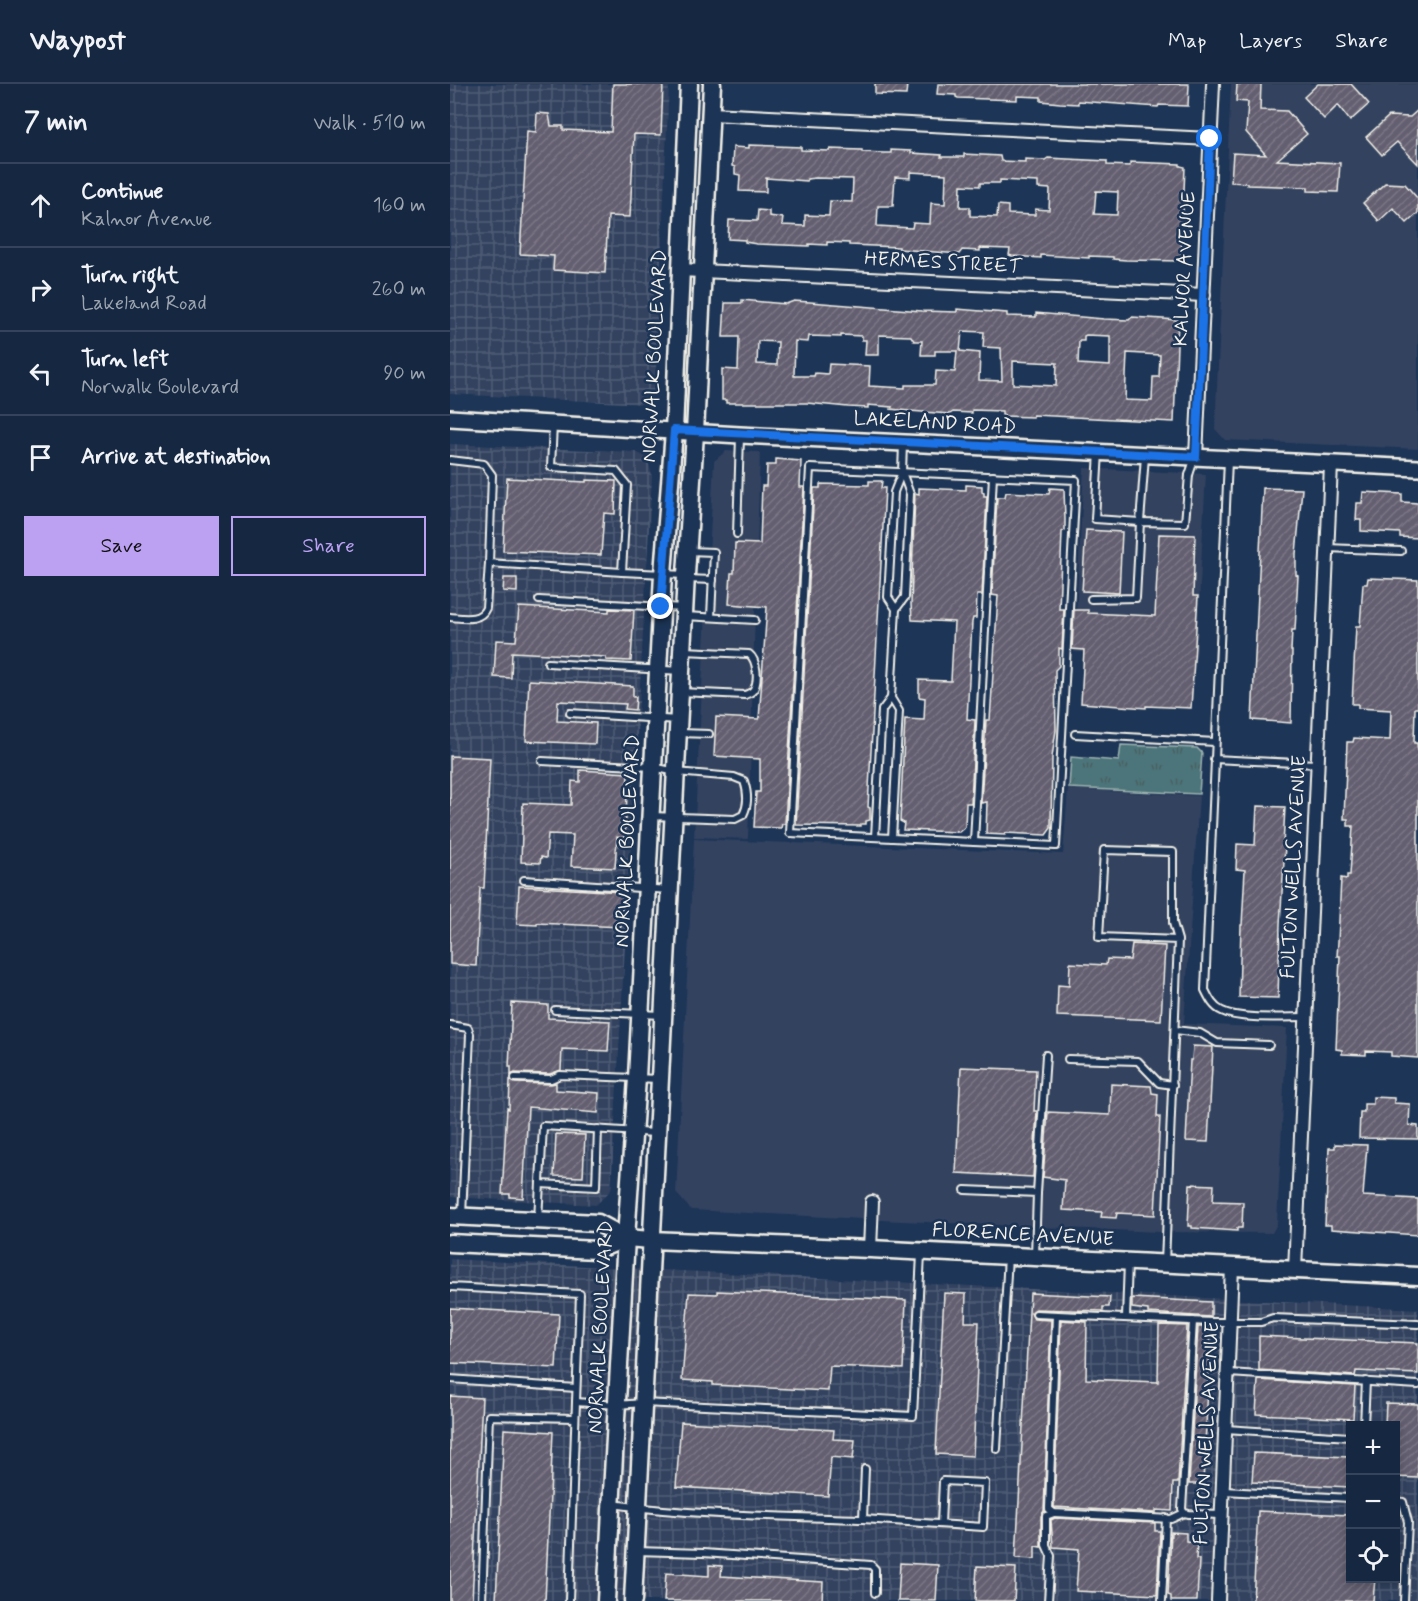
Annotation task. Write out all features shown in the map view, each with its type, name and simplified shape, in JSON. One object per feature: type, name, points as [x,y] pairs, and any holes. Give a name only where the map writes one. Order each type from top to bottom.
[{"type":"main road","name":"NORWALK BOULEVARD","points":[[606,1601],[641,1013],[661,607],[674,430],[689,84]]},
{"type":"main road","points":[[633,1601],[712,84]]},
{"type":"main road","name":"FLORENCE AVENUE","points":[[456,1216],[598,1223],[626,1238],[651,1240],[1418,1276]]},
{"type":"main road","name":"FLORENCE AVENUE","points":[[450,1243],[597,1250],[626,1238]]},
{"type":"street","name":"KALNOR AVENUE","points":[[1196,457],[1213,84]]},
{"type":"street","points":[[711,114],[1210,139]]},
{"type":"street","name":"HERMES STREET","points":[[680,270],[1204,295]]},
{"type":"street","name":"LAKELAND ROAD","points":[[450,418],[695,433],[1418,468]]},
{"type":"street","name":"FULTON WELLS AVENUE","points":[[1295,1270],[1331,465]]},
{"type":"street","points":[[870,1249],[872,1202]]},
{"type":"street","name":"FULTON WELLS AVENUE","points":[[1218,1601],[1233,1267]]},
{"type":"lane","points":[[553,423],[551,467],[616,471],[627,484],[622,572]]},
{"type":"lane","points":[[736,534],[740,435]]},
{"type":"lane","points":[[896,609],[888,597],[894,492],[902,472],[903,443]]},
{"type":"lane","points":[[1099,452],[1095,519],[1140,522],[1185,523],[1189,475],[1196,457]]},
{"type":"lane","points":[[1091,598],[1136,598],[1145,454]]},
{"type":"lane","points":[[1228,458],[1205,990],[1210,1001],[1219,1011],[1232,1016],[1306,1017]]},
{"type":"lane","points":[[450,460],[484,464],[492,476],[486,608],[477,618],[450,617]]},
{"type":"lane","points":[[810,468],[902,472],[1076,480],[1056,846],[790,833],[810,468]]},
{"type":"lane","points":[[875,837],[882,710],[891,698],[896,609],[905,597],[910,494],[902,472]]},
{"type":"lane","points":[[974,842],[993,476]]},
{"type":"lane","points":[[1327,548],[1401,551]]},
{"type":"lane","points":[[688,551],[714,552],[711,617]]},
{"type":"lane","points":[[489,563],[663,574],[713,580]]},
{"type":"lane","points":[[539,600],[661,607],[711,617],[755,620]]},
{"type":"lane","points":[[680,692],[745,695],[751,693],[755,688],[756,662],[749,654],[682,651]]},
{"type":"lane","points":[[549,663],[681,671]]},
{"type":"lane","points":[[891,698],[899,711],[892,838]]},
{"type":"lane","points":[[570,713],[656,717],[678,726],[710,734]]},
{"type":"lane","points":[[1075,734],[1215,742]]},
{"type":"lane","points":[[1214,759],[1318,764]]},
{"type":"lane","points":[[542,761],[653,767],[676,772],[734,777],[744,781],[747,790],[747,807],[743,815],[735,819],[651,816]]},
{"type":"lane","points":[[1165,1264],[1178,940],[1173,923],[1173,852],[1104,850],[1099,937],[1178,940]]},
{"type":"lane","points":[[524,880],[669,890]]},
{"type":"lane","points":[[555,1010],[663,1015]]},
{"type":"lane","points":[[450,1025],[468,1028],[470,1034],[456,1216]]},
{"type":"lane","points":[[1175,1030],[1200,1033],[1217,1043],[1269,1045]]},
{"type":"lane","points":[[1035,1257],[1046,1055]]},
{"type":"lane","points":[[1068,1059],[1138,1061],[1159,1083],[1173,1085]]},
{"type":"lane","points":[[515,1078],[551,1080],[560,1075],[659,1079]]},
{"type":"lane","points":[[538,1220],[543,1126],[657,1133]]},
{"type":"lane","points":[[540,1184],[596,1187],[598,1129]]},
{"type":"lane","points":[[965,1190],[1037,1193]]},
{"type":"lane","points":[[576,1402],[912,1416],[922,1251]]},
{"type":"lane","points":[[997,1449],[1008,1256]]},
{"type":"lane","points":[[1126,1318],[1128,1262]]},
{"type":"lane","points":[[450,1287],[580,1294],[568,1601]]},
{"type":"lane","points":[[1036,1314],[1193,1322],[1261,1322],[1273,1318],[1418,1324]]},
{"type":"lane","points":[[1054,1513],[1049,1509],[1048,1502],[1056,1315]]},
{"type":"lane","points":[[1184,1513],[1182,1509],[1193,1322]]},
{"type":"lane","points":[[1229,1373],[1418,1385]]},
{"type":"lane","points":[[450,1379],[576,1388]]},
{"type":"lane","points":[[1364,1421],[1366,1381]]},
{"type":"lane","points":[[482,1601],[489,1416],[575,1418]]},
{"type":"lane","points":[[1226,1430],[1346,1437]]},
{"type":"lane","points":[[863,1519],[865,1469]]},
{"type":"lane","points":[[612,1504],[638,1508],[983,1527],[985,1483],[943,1481],[941,1524]]},
{"type":"lane","points":[[1224,1491],[1346,1498]]},
{"type":"lane","points":[[1400,1502],[1403,1502],[1408,1522],[1404,1601]]},
{"type":"lane","points":[[1048,1601],[1051,1556],[1046,1545],[1046,1516],[1054,1513],[1166,1518],[1184,1513],[1222,1515]]},
{"type":"lane","points":[[1162,1601],[1166,1518]]},
{"type":"lane","points":[[636,1551],[703,1553],[871,1565],[875,1569],[875,1593]]},
{"type":"shaded area","points":[[450,84],[669,84],[655,393],[643,404],[450,394]]},
{"type":"shaded area","points":[[1231,84],[1418,84],[1418,449],[1225,440],[1215,429]]},
{"type":"shaded area","points":[[450,444],[636,452],[648,458],[652,477],[611,1190],[596,1205],[450,1197]]},
{"type":"shaded area","points":[[726,451],[760,452],[748,839],[694,837],[714,461]]},
{"type":"shaded area","points":[[1084,468],[1206,474],[1196,658],[1074,652]]},
{"type":"shaded area","points":[[1068,789],[1199,796],[1184,1024],[1287,1028],[1277,1224],[1272,1233],[1159,1232],[691,1210],[676,1193],[694,839],[1063,854]]},
{"type":"shaded area","points":[[450,1259],[1418,1309],[1418,1601],[450,1601]]},
{"type":"green space","points":[[1121,745],[1197,748],[1202,753],[1199,794],[1069,788],[1071,757],[1119,761]]},
{"type":"building","points":[[613,84],[663,84],[661,135],[634,134],[630,217],[608,216],[605,273],[553,270],[554,256],[520,254],[527,131],[536,132],[537,113],[549,114],[551,126],[563,126],[563,130],[611,132]]},
{"type":"building","points":[[875,84],[907,84],[906,95],[875,94]]},
{"type":"building","points":[[938,84],[1189,85],[1188,106],[1159,105],[1158,107],[1078,101],[1078,104],[1060,103],[1041,101],[1041,97],[1017,96],[1017,100],[958,98],[956,95],[937,94]]},
{"type":"building","points":[[1237,84],[1261,84],[1260,110],[1287,111],[1307,134],[1277,160],[1340,163],[1338,192],[1308,191],[1308,187],[1247,185],[1247,183],[1231,182],[1233,153],[1266,155],[1246,132],[1248,102],[1236,101]]},
{"type":"building","points":[[1318,84],[1351,84],[1369,104],[1350,121],[1338,105],[1324,119],[1304,97]]},
{"type":"building","points":[[1418,110],[1418,164],[1397,142],[1382,155],[1366,137],[1389,116],[1410,117]]},
{"type":"building","points":[[749,145],[801,147],[801,150],[862,150],[862,152],[884,153],[891,153],[891,150],[942,155],[941,157],[964,157],[964,154],[1000,156],[1001,161],[1025,162],[1025,159],[1045,160],[1048,158],[1107,161],[1107,165],[1130,166],[1130,162],[1180,164],[1185,167],[1181,261],[1126,260],[1089,256],[1089,258],[1041,255],[1041,258],[1012,256],[1009,255],[1010,249],[980,248],[980,251],[962,250],[959,254],[899,249],[899,247],[849,245],[849,243],[827,242],[827,245],[809,244],[809,246],[757,244],[745,242],[745,240],[728,239],[729,220],[757,221],[758,210],[769,211],[769,216],[783,218],[782,225],[805,226],[805,215],[829,216],[830,201],[852,202],[853,179],[816,178],[807,179],[807,181],[766,178],[766,192],[739,191],[740,175],[735,174],[735,167],[732,166],[733,147],[749,148]],"holes":[[[910,172],[946,174],[945,204],[931,203],[930,224],[913,223],[912,228],[877,226],[878,206],[893,206],[895,177],[910,178]],[[1000,180],[1038,182],[1038,188],[1050,189],[1049,210],[1035,209],[1035,215],[1008,214],[1008,206],[998,205],[997,217],[970,216],[970,207],[960,207],[961,185],[980,186],[980,183],[1000,183]],[[1096,191],[1118,192],[1117,215],[1094,214]]]},
{"type":"building","points":[[1385,183],[1405,184],[1418,199],[1418,213],[1407,223],[1393,208],[1379,221],[1363,203]]},
{"type":"building","points":[[742,300],[786,304],[794,301],[922,311],[957,312],[957,309],[1007,313],[1007,316],[1036,317],[1036,313],[1104,319],[1129,320],[1132,317],[1178,320],[1174,422],[1033,415],[1033,417],[1005,416],[1002,415],[1002,411],[972,410],[972,413],[953,412],[950,414],[868,405],[868,408],[807,403],[726,403],[726,400],[722,400],[722,369],[738,370],[739,337],[723,337],[725,303],[742,303]],"holes":[[[962,331],[984,332],[983,347],[1001,348],[1002,381],[979,380],[980,353],[960,351]],[[841,335],[862,336],[862,340],[866,340],[865,355],[879,355],[879,335],[911,336],[914,341],[922,341],[921,355],[935,355],[935,351],[957,351],[955,372],[936,371],[935,385],[905,385],[905,388],[869,386],[870,366],[829,364],[828,374],[794,376],[795,341],[808,342],[809,336],[841,337]],[[1084,336],[1110,336],[1110,366],[1078,364],[1079,341],[1084,341]],[[758,341],[778,342],[777,365],[757,364]],[[1127,353],[1160,355],[1159,377],[1153,377],[1152,401],[1125,400]],[[1013,361],[1057,363],[1056,386],[1013,384]]]},
{"type":"building","points":[[776,459],[801,461],[800,487],[804,487],[785,824],[782,824],[781,828],[754,827],[756,792],[760,792],[760,759],[714,756],[716,717],[759,719],[767,607],[729,604],[731,573],[734,573],[735,543],[760,544],[762,486],[766,486],[767,465],[776,465]]},
{"type":"building","points":[[507,478],[586,482],[586,480],[616,481],[615,514],[604,513],[601,555],[503,551]]},
{"type":"building","points":[[869,481],[882,481],[881,488],[885,488],[868,807],[870,808],[870,820],[861,826],[796,825],[814,488],[820,488],[820,484],[869,485]]},
{"type":"building","points":[[966,485],[982,486],[984,496],[987,496],[982,595],[977,595],[976,618],[973,618],[972,622],[967,719],[975,720],[971,803],[966,803],[965,827],[959,832],[903,830],[904,823],[900,821],[905,719],[924,720],[925,698],[919,697],[919,680],[951,681],[954,622],[912,620],[915,493],[919,494],[919,488],[966,490]]},
{"type":"building","points":[[1050,488],[1064,489],[1065,519],[1065,530],[1062,532],[1059,609],[1064,609],[1062,649],[1059,648],[1059,666],[1055,670],[1056,730],[1052,757],[1051,828],[1046,835],[986,834],[987,802],[981,803],[986,720],[990,720],[998,596],[992,595],[997,497],[1005,497],[1006,492],[1049,494]]},
{"type":"building","points":[[1263,488],[1302,489],[1296,554],[1296,575],[1298,576],[1295,630],[1292,630],[1291,651],[1291,723],[1252,720]]},
{"type":"building","points":[[1363,492],[1402,494],[1402,502],[1418,503],[1418,538],[1400,537],[1400,533],[1361,531],[1361,520],[1356,520],[1357,503],[1362,503]]},
{"type":"building","points":[[1086,530],[1122,532],[1119,593],[1082,591]]},
{"type":"building","points":[[1159,534],[1195,535],[1193,596],[1198,596],[1191,708],[1146,706],[1146,708],[1081,703],[1084,650],[1072,649],[1074,610],[1088,610],[1088,613],[1155,616]]},
{"type":"building","points":[[504,578],[517,578],[517,592],[503,591]]},
{"type":"building","points":[[1368,578],[1418,580],[1418,708],[1415,708],[1414,743],[1417,743],[1418,752],[1418,1058],[1391,1056],[1391,1052],[1366,1051],[1366,1055],[1342,1054],[1342,1050],[1336,1049],[1341,878],[1347,879],[1347,875],[1350,875],[1353,826],[1348,826],[1348,819],[1344,819],[1347,742],[1353,742],[1354,738],[1390,740],[1391,710],[1358,708],[1358,704],[1352,704],[1356,626],[1360,626],[1363,584],[1367,584]]},
{"type":"building","points":[[519,607],[609,612],[609,609],[634,610],[631,661],[606,660],[606,657],[512,652],[511,678],[494,677],[496,640],[516,641]]},
{"type":"building","points":[[529,680],[633,686],[633,697],[636,697],[635,710],[625,709],[626,704],[558,701],[557,721],[596,723],[595,744],[526,741]]},
{"type":"building","points":[[450,756],[490,758],[484,888],[480,888],[476,966],[450,964]]},
{"type":"building","points":[[580,770],[628,773],[625,838],[617,837],[615,868],[571,866],[573,835],[548,834],[546,858],[541,857],[540,863],[521,862],[523,803],[571,805],[572,781],[580,782]]},
{"type":"building","points":[[1257,806],[1285,807],[1278,998],[1239,997],[1245,870],[1236,869],[1237,844],[1255,845]]},
{"type":"building","points":[[519,886],[623,892],[621,927],[517,924]]},
{"type":"building","points":[[1132,944],[1165,946],[1161,1020],[1057,1016],[1058,985],[1069,986],[1070,963],[1106,965],[1107,959],[1130,960]]},
{"type":"building","points":[[512,1003],[548,1005],[548,1018],[610,1021],[608,1051],[562,1049],[561,1070],[550,1074],[515,1073],[511,1075],[511,1067],[509,1067]]},
{"type":"building","points":[[1193,1046],[1213,1047],[1208,1142],[1186,1141],[1190,1060],[1192,1060]]},
{"type":"building","points":[[961,1067],[1036,1070],[1034,1111],[1037,1111],[1033,1177],[956,1173]]},
{"type":"building","points":[[510,1080],[515,1083],[556,1083],[556,1090],[599,1093],[598,1113],[528,1107],[523,1198],[502,1194]]},
{"type":"building","points":[[1111,1084],[1151,1086],[1152,1093],[1158,1094],[1157,1117],[1160,1117],[1155,1215],[1117,1213],[1116,1218],[1101,1217],[1102,1212],[1063,1210],[1065,1180],[1043,1177],[1048,1112],[1110,1115]]},
{"type":"building","points":[[1373,1097],[1394,1098],[1394,1103],[1410,1104],[1409,1125],[1418,1126],[1418,1139],[1359,1138],[1360,1112],[1364,1112],[1364,1104],[1373,1104]]},
{"type":"building","points":[[556,1134],[585,1135],[583,1177],[554,1176]]},
{"type":"building","points":[[1335,1144],[1367,1145],[1363,1196],[1418,1199],[1418,1235],[1331,1229],[1331,1225],[1325,1225],[1329,1148],[1335,1148]]},
{"type":"building","points":[[1190,1184],[1214,1185],[1213,1201],[1243,1202],[1242,1228],[1237,1228],[1237,1231],[1188,1226]]},
{"type":"building","points":[[717,1291],[906,1300],[903,1369],[830,1366],[828,1391],[713,1385],[713,1382],[682,1380],[689,1293],[717,1294]]},
{"type":"building","points":[[944,1293],[966,1294],[965,1322],[979,1322],[973,1456],[936,1454]]},
{"type":"building","points":[[1030,1293],[1110,1297],[1109,1307],[1103,1307],[1103,1311],[1036,1309],[1031,1313],[1034,1319],[1051,1320],[1044,1511],[1041,1516],[1041,1547],[1035,1546],[1035,1559],[1016,1558]]},
{"type":"building","points":[[1132,1298],[1211,1302],[1211,1317],[1148,1313],[1148,1310],[1132,1308]]},
{"type":"building","points":[[450,1308],[559,1314],[556,1368],[450,1363]]},
{"type":"building","points":[[1061,1320],[1087,1322],[1086,1379],[1158,1382],[1159,1325],[1187,1326],[1178,1483],[1173,1483],[1172,1511],[1156,1510],[1156,1513],[1054,1507]]},
{"type":"building","points":[[1198,1327],[1210,1327],[1211,1329],[1203,1484],[1189,1484]]},
{"type":"building","points":[[1259,1336],[1418,1343],[1418,1374],[1356,1371],[1355,1376],[1259,1370]]},
{"type":"building","points":[[1258,1380],[1355,1386],[1353,1419],[1256,1414]]},
{"type":"building","points":[[450,1396],[482,1398],[472,1601],[450,1601]]},
{"type":"building","points":[[1386,1403],[1418,1404],[1418,1478],[1400,1477],[1400,1421],[1385,1421]]},
{"type":"building","points":[[681,1422],[834,1430],[833,1439],[855,1440],[853,1459],[831,1457],[828,1496],[676,1487]]},
{"type":"building","points":[[504,1429],[553,1432],[545,1601],[496,1601]]},
{"type":"building","points":[[1254,1453],[1346,1457],[1346,1487],[1252,1482]]},
{"type":"building","points":[[1258,1511],[1346,1515],[1346,1583],[1375,1583],[1373,1601],[1253,1601]]},
{"type":"building","points":[[1055,1518],[1155,1523],[1155,1531],[1160,1531],[1157,1595],[1076,1591],[1079,1549],[1053,1547],[1051,1520]]},
{"type":"building","points":[[1171,1532],[1186,1533],[1186,1541],[1197,1542],[1196,1559],[1199,1559],[1197,1601],[1171,1601],[1171,1596],[1168,1595]]},
{"type":"building","points":[[900,1563],[938,1565],[936,1601],[898,1601]]},
{"type":"building","points":[[709,1565],[722,1566],[721,1576],[823,1582],[822,1601],[664,1601],[666,1573],[709,1576]]},
{"type":"building","points":[[977,1566],[1016,1568],[1014,1601],[975,1601]]},
{"type":"route","points":[[661,607],[674,430],[695,433],[1196,457],[1210,139]]}]
